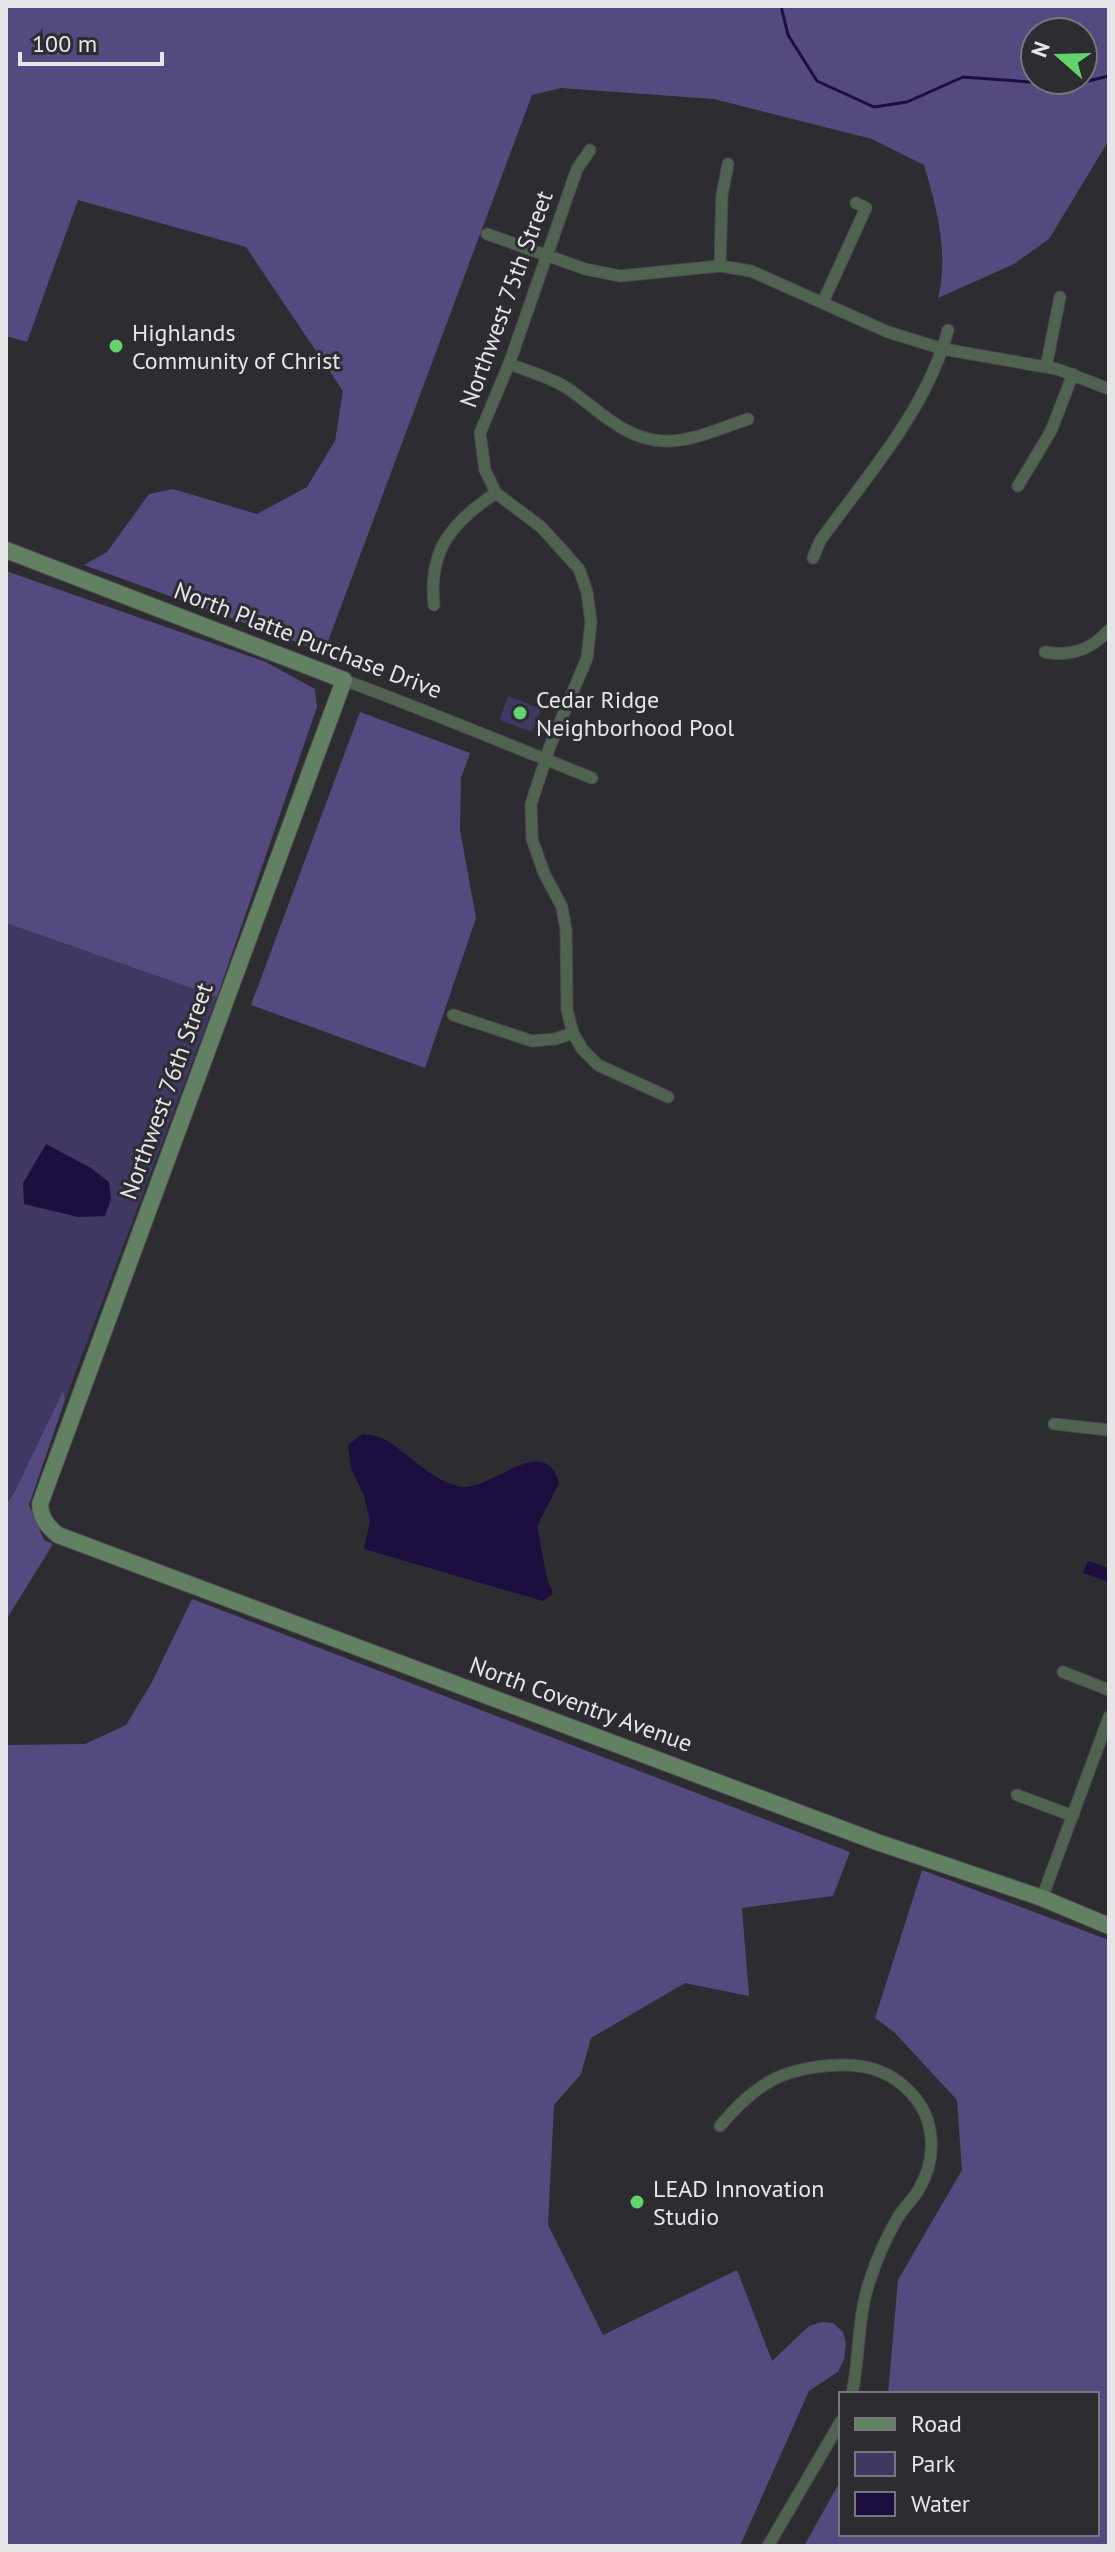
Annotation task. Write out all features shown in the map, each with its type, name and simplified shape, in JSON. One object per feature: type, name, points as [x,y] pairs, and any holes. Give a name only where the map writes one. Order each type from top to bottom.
[{"type":"street","name":"Northwest 75th Street","points":[[496,493],[485,470],[480,433],[509,364],[577,169],[590,150]]},
{"type":"street","points":[[720,266],[722,195],[728,164]]},
{"type":"street","points":[[823,302],[866,208],[856,203]]},
{"type":"street","points":[[487,234],[599,273],[620,276],[720,266],[751,271],[888,332],[943,349],[1046,367],[1109,389]]},
{"type":"street","points":[[1046,367],[1060,297]]},
{"type":"street","points":[[813,558],[820,541],[907,419],[928,382],[948,330]]},
{"type":"street","points":[[509,364],[564,386],[624,430],[653,440],[676,441],[748,419]]},
{"type":"street","points":[[1018,486],[1051,431],[1073,374]]},
{"type":"street","points":[[434,605],[435,568],[441,544],[465,516],[496,493],[541,527],[579,569],[587,592],[591,622],[587,658],[531,804],[532,839],[544,873],[562,907],[566,930],[567,1010],[573,1033],[582,1049],[598,1065],[668,1097]]},
{"type":"street","name":"North Platte Purchase Drive","points":[[6,550],[451,719],[592,778]]},
{"type":"street","points":[[1045,652],[1068,654],[1080,651],[1091,647],[1109,630]]},
{"type":"street","name":"Northwest 76th Street","points":[[43,1519],[40,1504],[344,680]]},
{"type":"street","points":[[453,1015],[532,1041],[555,1039],[573,1033]]},
{"type":"street","points":[[1054,1424],[1109,1430]]},
{"type":"street","name":"North Coventry Avenue","points":[[43,1519],[58,1535],[175,1580],[877,1842],[1042,1898],[1109,1926]]},
{"type":"street","points":[[1063,1672],[1109,1690]]},
{"type":"street","points":[[1042,1898],[1109,1717]]},
{"type":"street","points":[[1017,1795],[1073,1816]]},
{"type":"street","points":[[720,2126],[739,2103],[759,2086],[783,2074],[819,2066],[861,2064],[879,2071],[901,2082],[917,2099],[925,2114],[932,2137],[929,2166],[919,2189],[899,2215],[879,2253],[862,2303],[852,2392]]},
{"type":"street","points":[[768,2546],[839,2424]]},
{"type":"green space","name":"Cedar Ridge Neighborhood Pool","points":[[508,696],[541,709],[532,732],[500,718]]},
{"type":"green space","points":[[6,923],[217,997],[65,1400],[63,1392],[6,1504]]},
{"type":"shaded area","points":[[6,6],[1109,6],[1109,140],[1049,239],[1014,264],[938,298],[942,248],[924,165],[872,139],[714,99],[561,88],[532,95],[324,652],[84,565],[107,552],[149,494],[173,489],[257,514],[307,487],[335,441],[343,391],[246,247],[78,200],[27,342],[6,336]]},
{"type":"shaded area","points":[[6,571],[266,662],[315,689],[317,707],[217,997],[6,923]]},
{"type":"shaded area","points":[[360,712],[470,753],[461,778],[460,830],[476,918],[425,1068],[251,1005]]},
{"type":"shaded area","points":[[63,1391],[65,1400],[29,1505],[44,1540],[53,1544],[6,1620],[6,1504]]},
{"type":"shaded area","points":[[192,1599],[850,1852],[833,1896],[742,1908],[749,1996],[685,1983],[591,2038],[581,2074],[554,2105],[548,2225],[603,2335],[737,2270],[772,2361],[809,2326],[833,2323],[843,2332],[846,2344],[838,2372],[809,2391],[740,2546],[6,2546],[6,1745],[85,1744],[126,1725],[151,1684]]},
{"type":"shaded area","points":[[922,1870],[1109,1940],[1109,2546],[804,2546],[839,2484],[839,2536],[1099,2536],[1099,2392],[888,2392],[898,2280],[962,2170],[957,2100],[894,2032],[875,2018]]},
{"type":"water","points":[[46,1144],[91,1168],[109,1182],[111,1199],[105,1216],[78,1217],[24,1204],[23,1183]]},
{"type":"water","points":[[362,1434],[386,1440],[434,1475],[454,1485],[477,1485],[530,1462],[542,1462],[552,1469],[559,1483],[537,1526],[547,1579],[553,1593],[543,1601],[364,1549],[370,1521],[364,1496],[351,1468],[348,1445]]},
{"type":"water","points":[[1088,1561],[1109,1568],[1109,1582],[1083,1573]]},
{"type":"waterway","points":[[781,6],[788,35],[817,81],[874,107],[907,102],[963,77],[1071,85],[1109,76]]},
{"type":"place","name":"Highlands Community of Christ","points":[[116,346]]},
{"type":"place","name":"Cedar Ridge Neighborhood Pool","points":[[520,713]]},
{"type":"place","name":"LEAD Innovation Studio","points":[[637,2202]]}]
